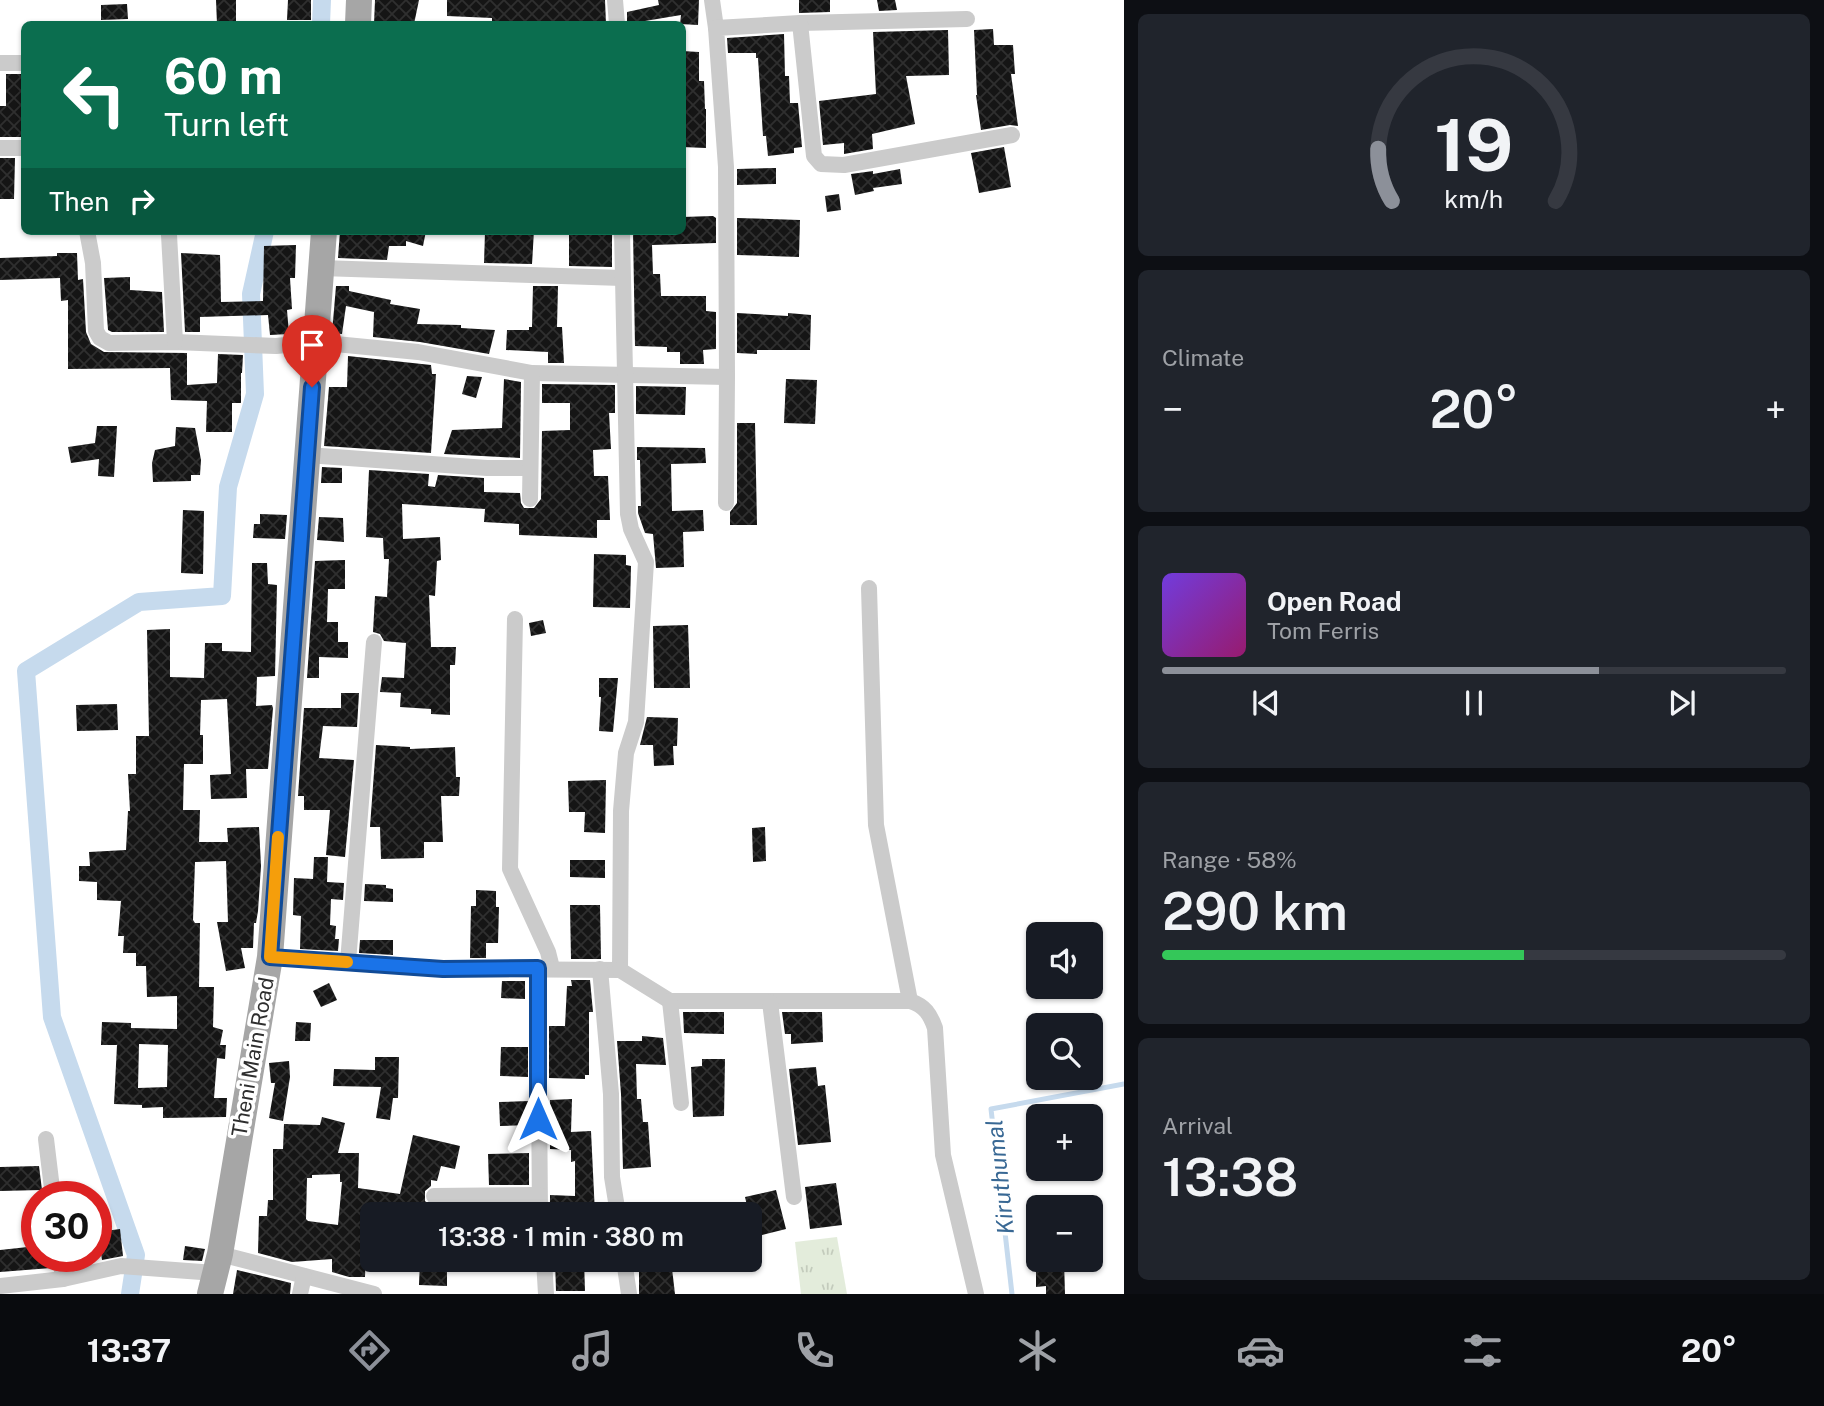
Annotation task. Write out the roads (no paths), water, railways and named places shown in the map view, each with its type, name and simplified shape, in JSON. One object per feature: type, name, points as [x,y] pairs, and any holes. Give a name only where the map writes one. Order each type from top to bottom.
[{"type":"main road","points":[[358,21],[359,0]]},
{"type":"main road","name":"Theni Main Road","points":[[215,1274],[270,957],[324,235]]},
{"type":"street","points":[[615,0],[617,21]]},
{"type":"street","points":[[712,0],[726,167],[726,503]]},
{"type":"street","points":[[716,28],[967,19]]},
{"type":"street","points":[[800,23],[814,156],[821,164],[844,164],[1012,135]]},
{"type":"street","points":[[0,63],[21,63]]},
{"type":"street","points":[[0,148],[21,148]]},
{"type":"street","points":[[88,235],[93,262],[96,331],[100,338],[109,343],[175,342],[276,346],[315,342],[418,352],[532,373],[727,377]]},
{"type":"street","points":[[169,235],[175,342]]},
{"type":"street","points":[[620,970],[621,811],[626,753],[636,722],[646,562],[631,529],[628,514],[622,235]]},
{"type":"street","points":[[321,268],[622,278]]},
{"type":"street","points":[[530,499],[532,373]]},
{"type":"street","points":[[307,455],[487,468],[530,468]]},
{"type":"street","points":[[869,588],[876,825],[910,1001]]},
{"type":"street","points":[[515,619],[510,869],[548,952],[545,968],[539,1202]]},
{"type":"street","points":[[348,962],[374,642]]},
{"type":"street","points":[[270,957],[443,969],[620,970],[670,1001],[910,1001],[921,1004],[930,1014],[935,1028],[945,1163],[976,1294]]},
{"type":"street","points":[[600,969],[611,1094],[612,1177],[616,1202]]},
{"type":"street","points":[[670,1001],[681,1103]]},
{"type":"street","points":[[770,1002],[794,1198]]},
{"type":"street","points":[[46,1139],[51,1181]]},
{"type":"street","points":[[434,1196],[539,1195]]},
{"type":"street","points":[[0,1286],[63,1279],[121,1266],[215,1274],[304,1276],[374,1294]]},
{"type":"street","points":[[62,1272],[63,1279]]},
{"type":"street","points":[[545,1272],[546,1294]]},
{"type":"street","points":[[626,1272],[629,1294]]},
{"type":"street","points":[[300,1294],[304,1276]]},
{"type":"waterway","points":[[321,21],[322,0]]},
{"type":"waterway","points":[[130,1294],[136,1255],[52,1017],[26,671],[139,602],[222,596],[228,487],[255,394],[251,294],[264,235]]},
{"type":"waterway","name":"Kiruthumal","points":[[1012,1294],[991,1109],[1124,1084]]}]
